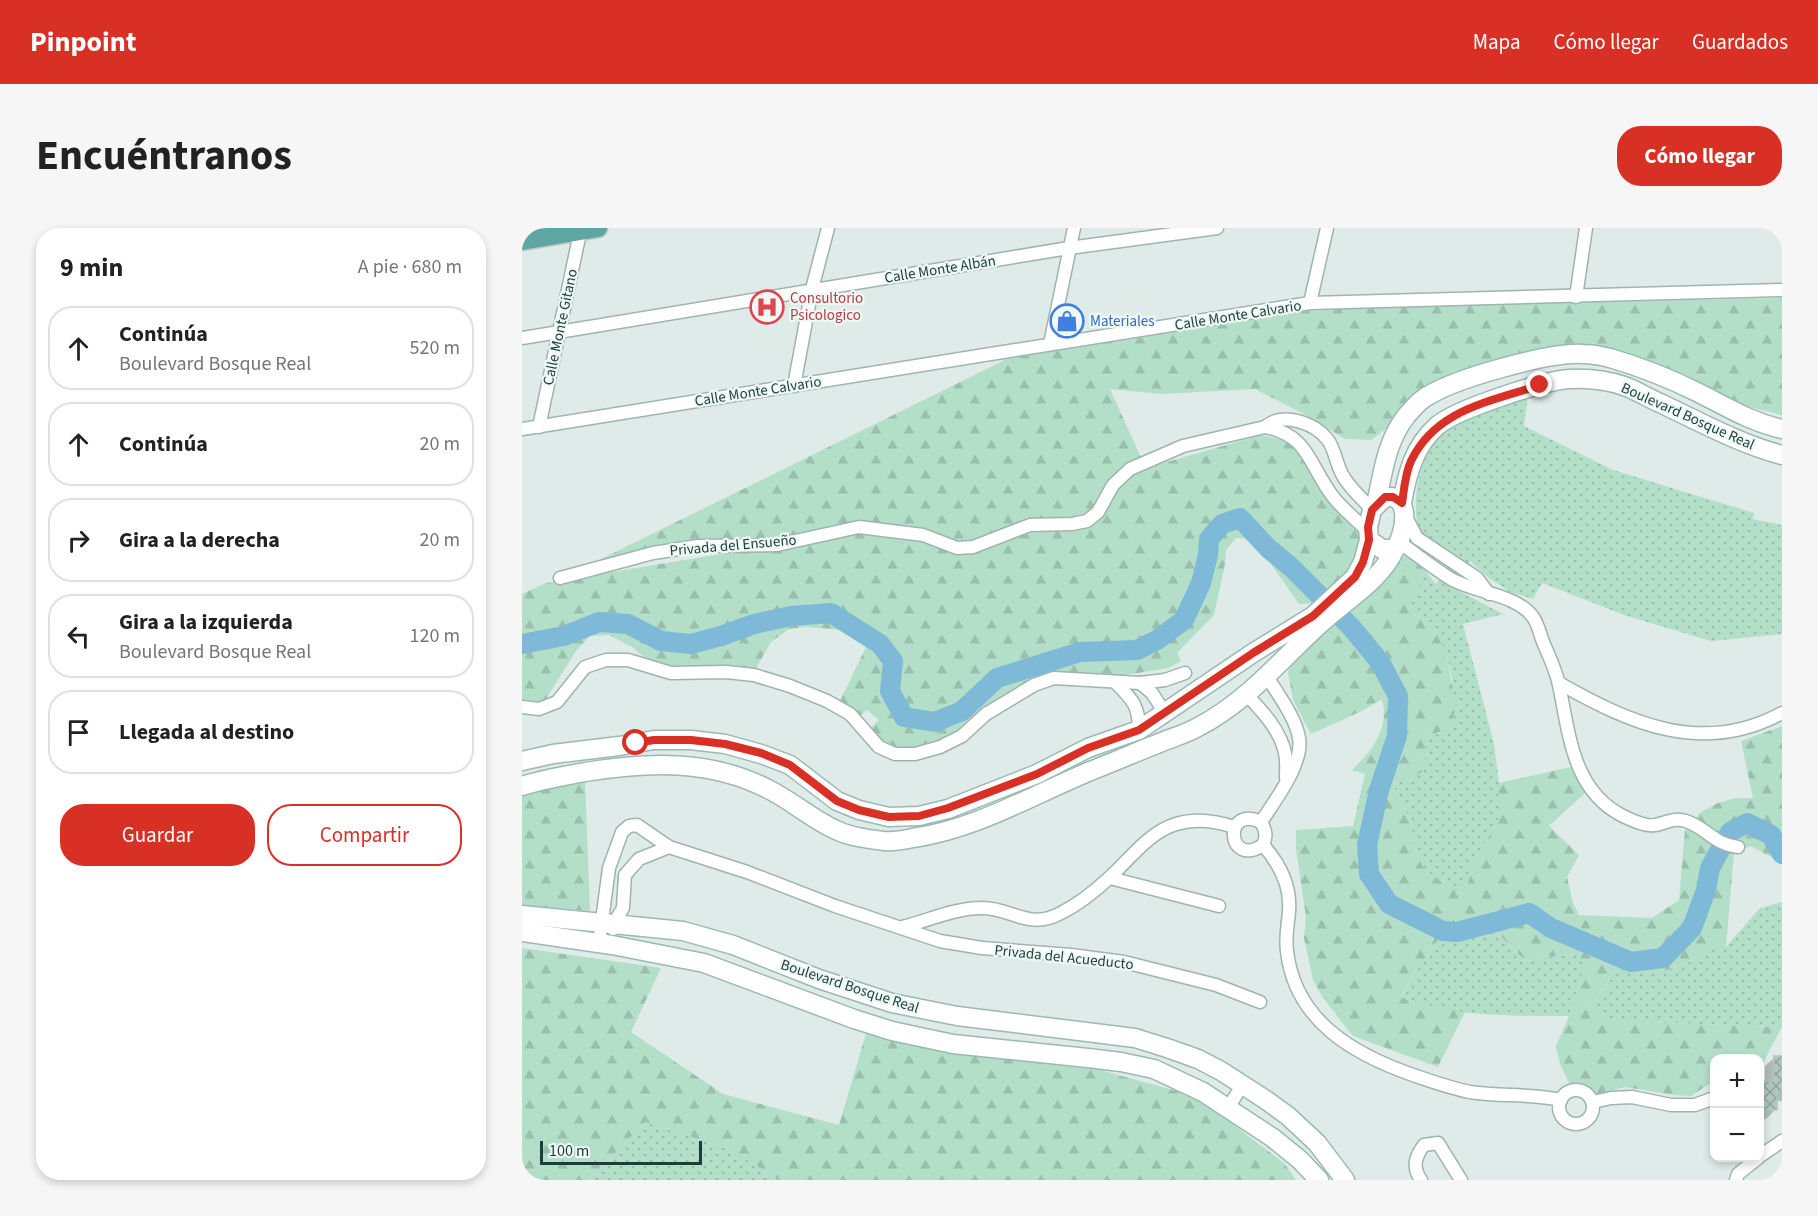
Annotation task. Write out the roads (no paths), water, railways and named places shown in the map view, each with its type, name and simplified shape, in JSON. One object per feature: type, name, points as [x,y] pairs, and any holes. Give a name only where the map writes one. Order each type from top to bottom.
[{"type":"main road","points":[[522,241],[587,229]]},
{"type":"street","points":[[794,386],[812,290],[828,228]]},
{"type":"street","points":[[1050,344],[1074,228]]},
{"type":"street","name":"Calle Monte Albán","points":[[522,338],[1069,248],[1216,228]]},
{"type":"street","points":[[1310,303],[1327,228]]},
{"type":"street","points":[[1576,297],[1586,228]]},
{"type":"street","name":"Calle Monte Gitano","points":[[539,427],[559,332],[587,229]]},
{"type":"street","name":"Calle Monte Calvario","points":[[522,429],[1310,303],[1782,290]]},
{"type":"street","name":"Boulevard Bosque Real","points":[[1374,507],[1394,435],[1421,400],[1442,388],[1467,379],[1551,357],[1583,354],[1610,358],[1670,379],[1743,417],[1782,429]]},
{"type":"street","name":"Boulevard Bosque Real","points":[[1403,507],[1411,462],[1437,426],[1453,415],[1471,408],[1540,385],[1568,379],[1594,380],[1624,386],[1730,436],[1765,451],[1782,455]]},
{"type":"street","name":"Privada del Ensueño","points":[[560,578],[653,553],[698,546],[777,545],[859,527],[922,535],[957,548],[972,547],[1030,525],[1072,524],[1087,521],[1098,512],[1113,485],[1130,469],[1183,446],[1265,427],[1270,422],[1284,420],[1310,425],[1328,440],[1336,455],[1342,476],[1374,507]]},
{"type":"street","points":[[1265,427],[1276,429],[1295,439],[1305,448],[1326,487],[1382,549],[1397,546],[1467,587],[1516,603],[1534,618],[1559,683],[1561,703],[1574,757],[1592,792],[1606,805],[1621,815],[1653,826],[1668,820],[1684,820],[1697,826],[1715,840],[1733,847]]},
{"type":"street","points":[[1326,487],[1329,480],[1335,476],[1342,476]]},
{"type":"street","points":[[1358,582],[1374,507],[1389,496],[1403,507],[1417,538],[1477,578],[1489,594]]},
{"type":"street","points":[[522,761],[553,754],[654,740],[691,740],[725,744],[761,753],[790,765],[837,801],[850,807],[889,817],[919,816],[1040,783],[1198,728],[1224,711],[1266,675],[1316,620],[1358,582],[1376,578],[1388,564],[1397,546],[1404,520],[1403,507]]},
{"type":"street","points":[[522,786],[540,780],[622,766],[668,764],[701,767],[737,774],[772,791],[837,831],[854,836],[887,842],[946,832],[1007,809],[1088,748],[1139,730],[1253,653],[1316,620]]},
{"type":"street","points":[[522,707],[539,709],[557,702],[585,667],[606,660],[628,660],[671,673],[726,672],[754,675],[827,701],[850,714],[879,747],[895,754],[915,754],[940,747],[962,736],[986,714],[1034,685],[1054,678],[1140,682],[1165,680],[1185,673]]},
{"type":"street","points":[[1261,822],[1286,785],[1296,759],[1300,740],[1290,716],[1266,675]]},
{"type":"street","points":[[1114,682],[1131,698],[1139,712],[1139,730]]},
{"type":"street","points":[[1140,682],[1152,693],[1166,713]]},
{"type":"street","points":[[1559,683],[1588,700],[1648,726],[1689,734],[1741,730],[1765,722],[1782,713]]},
{"type":"street","points":[[1245,693],[1267,716],[1286,754],[1286,785]]},
{"type":"street","points":[[1273,727],[1290,716]]},
{"type":"street","points":[[619,746],[622,766]]},
{"type":"street","points":[[1251,818],[1261,822],[1266,838],[1263,845],[1255,850],[1245,851],[1237,845],[1233,837],[1234,827],[1241,820],[1251,818]]},
{"type":"street","points":[[900,928],[957,912],[983,908],[1025,919],[1042,920],[1059,915],[1087,898],[1159,833],[1176,824],[1216,821],[1234,827]]},
{"type":"street","name":"Privada del Acueducto","points":[[605,944],[608,922],[609,868],[622,832],[629,826],[637,825],[669,847],[747,872],[844,909],[940,941],[982,948],[1124,962],[1216,985],[1260,1002]]},
{"type":"street","points":[[1263,845],[1274,857],[1286,882],[1290,909],[1285,937],[1289,968],[1301,997],[1323,1026],[1349,1046],[1380,1063],[1439,1084],[1471,1092],[1539,1095],[1561,1100]]},
{"type":"street","points":[[609,868],[624,875],[639,859],[669,847]]},
{"type":"street","name":"Privada del Acueducto","points":[[608,922],[623,908],[624,875]]},
{"type":"street","points":[[1110,878],[1220,906]]},
{"type":"street","name":"Boulevard Bosque Real","points":[[522,915],[683,931],[711,937],[819,979],[892,1003],[925,1010],[1135,1038],[1198,1059],[1243,1084],[1288,1116],[1317,1143],[1346,1180]]},
{"type":"street","name":"Boulevard Bosque Real","points":[[522,932],[605,944],[704,963],[892,1031],[953,1044],[1088,1058],[1146,1067],[1179,1079],[1228,1108],[1273,1138],[1300,1160],[1319,1180]]},
{"type":"street","points":[[1228,1108],[1243,1084]]},
{"type":"street","points":[[1574,1090],[1586,1093],[1593,1102],[1594,1108],[1590,1118],[1581,1124],[1570,1123],[1560,1111],[1561,1100],[1574,1090]]},
{"type":"street","points":[[1593,1102],[1632,1097],[1671,1105],[1695,1104],[1710,1099]]},
{"type":"street","points":[[1764,1154],[1782,1141]]},
{"type":"street","points":[[1421,1180],[1415,1172],[1416,1156],[1424,1145],[1438,1143],[1461,1180]]},
{"type":"street","points":[[1736,1180],[1738,1174],[1753,1162]]},
{"type":"waterway","points":[[522,644],[564,636],[599,622],[628,624],[661,641],[691,644],[754,624],[791,616],[831,613],[880,644],[893,661],[890,691],[904,717],[935,722],[962,711],[997,678],[1080,652],[1137,650],[1157,640],[1184,620],[1201,583],[1208,555],[1209,539],[1222,524],[1240,518],[1351,627],[1380,662],[1398,696],[1397,736],[1379,790],[1367,845],[1369,874],[1389,904],[1443,931],[1457,932],[1529,913],[1551,928],[1631,962],[1663,958],[1692,928],[1706,890],[1710,868],[1730,832],[1747,823],[1771,835],[1782,854]]},
{"type":"place","name":"Consultorio Psicologico","points":[[767,307]]},
{"type":"place","name":"Materiales","points":[[1067,321]]}]
